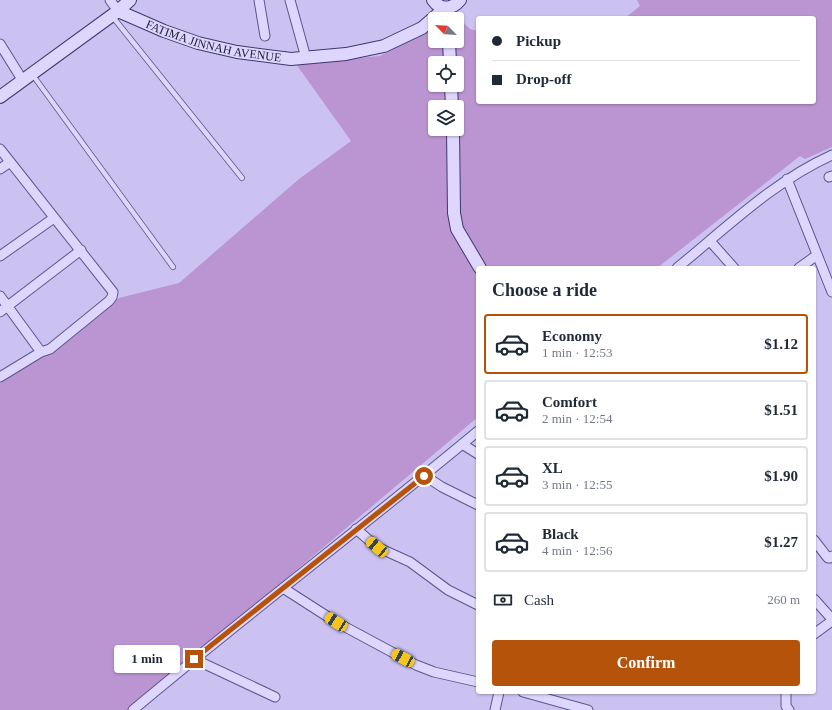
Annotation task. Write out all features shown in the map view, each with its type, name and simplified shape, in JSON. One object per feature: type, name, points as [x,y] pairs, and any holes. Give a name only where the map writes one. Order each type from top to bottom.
[{"type":"main road","points":[[0,97],[115,13],[130,0]]},
{"type":"main road","points":[[433,0],[448,11]]},
{"type":"main road","name":"FATIMA JINNAH AVENUE","points":[[115,13],[198,43],[237,52],[291,59],[346,54],[384,46],[422,28],[448,11],[460,0]]},
{"type":"main road","points":[[453,136],[454,214],[457,229],[479,266]]},
{"type":"street","points":[[110,0],[115,13]]},
{"type":"street","points":[[259,0],[265,36]]},
{"type":"street","points":[[290,0],[306,58]]},
{"type":"street","points":[[0,44],[27,78]]},
{"type":"street","points":[[0,150],[113,292],[112,297],[50,349],[40,352],[0,377]]},
{"type":"street","points":[[679,266],[779,184],[818,161],[832,155]]},
{"type":"street","points":[[0,169],[10,162]]},
{"type":"street","points":[[787,179],[832,292]]},
{"type":"street","points":[[0,256],[54,218]]},
{"type":"street","points":[[710,241],[732,266]]},
{"type":"street","points":[[0,312],[81,250]]},
{"type":"street","points":[[802,266],[817,256]]},
{"type":"street","points":[[0,296],[40,352]]},
{"type":"street","points":[[133,710],[194,659],[424,476],[476,433]]},
{"type":"street","points":[[462,444],[476,453]]},
{"type":"street","points":[[424,476],[476,504]]},
{"type":"street","points":[[356,529],[377,547],[410,562],[448,590],[476,604]]},
{"type":"street","points":[[816,543],[828,558],[832,556]]},
{"type":"street","points":[[283,588],[336,622],[416,665],[434,672],[476,682]]},
{"type":"street","points":[[816,601],[832,620],[816,632]]},
{"type":"street","points":[[194,659],[275,698]]},
{"type":"street","points":[[495,710],[499,694]]},
{"type":"street","points":[[530,694],[588,710]]},
{"type":"street","points":[[786,694],[786,706],[788,710]]},
{"type":"lane","points":[[115,13],[242,178]]},
{"type":"lane","points":[[27,78],[173,267]]},
{"type":"shaded area","points":[[637,0],[832,0],[832,147],[805,159],[800,156],[660,266],[486,266],[467,240],[459,216],[458,136],[464,136],[464,100],[457,100],[457,92],[464,92],[464,56],[454,56],[454,48],[464,48],[464,23],[470,29],[476,30],[476,104],[816,104],[816,16],[628,16],[640,6]]},
{"type":"shaded area","points":[[428,30],[428,48],[443,48],[444,56],[428,56],[428,92],[445,92],[446,100],[428,100],[428,136],[447,136],[452,232],[476,271],[476,419],[128,710],[0,710],[0,383],[119,298],[179,283],[299,179],[351,141],[296,64],[380,56]]},
{"type":"route","points":[[194,659],[344,538],[424,476]]}]
